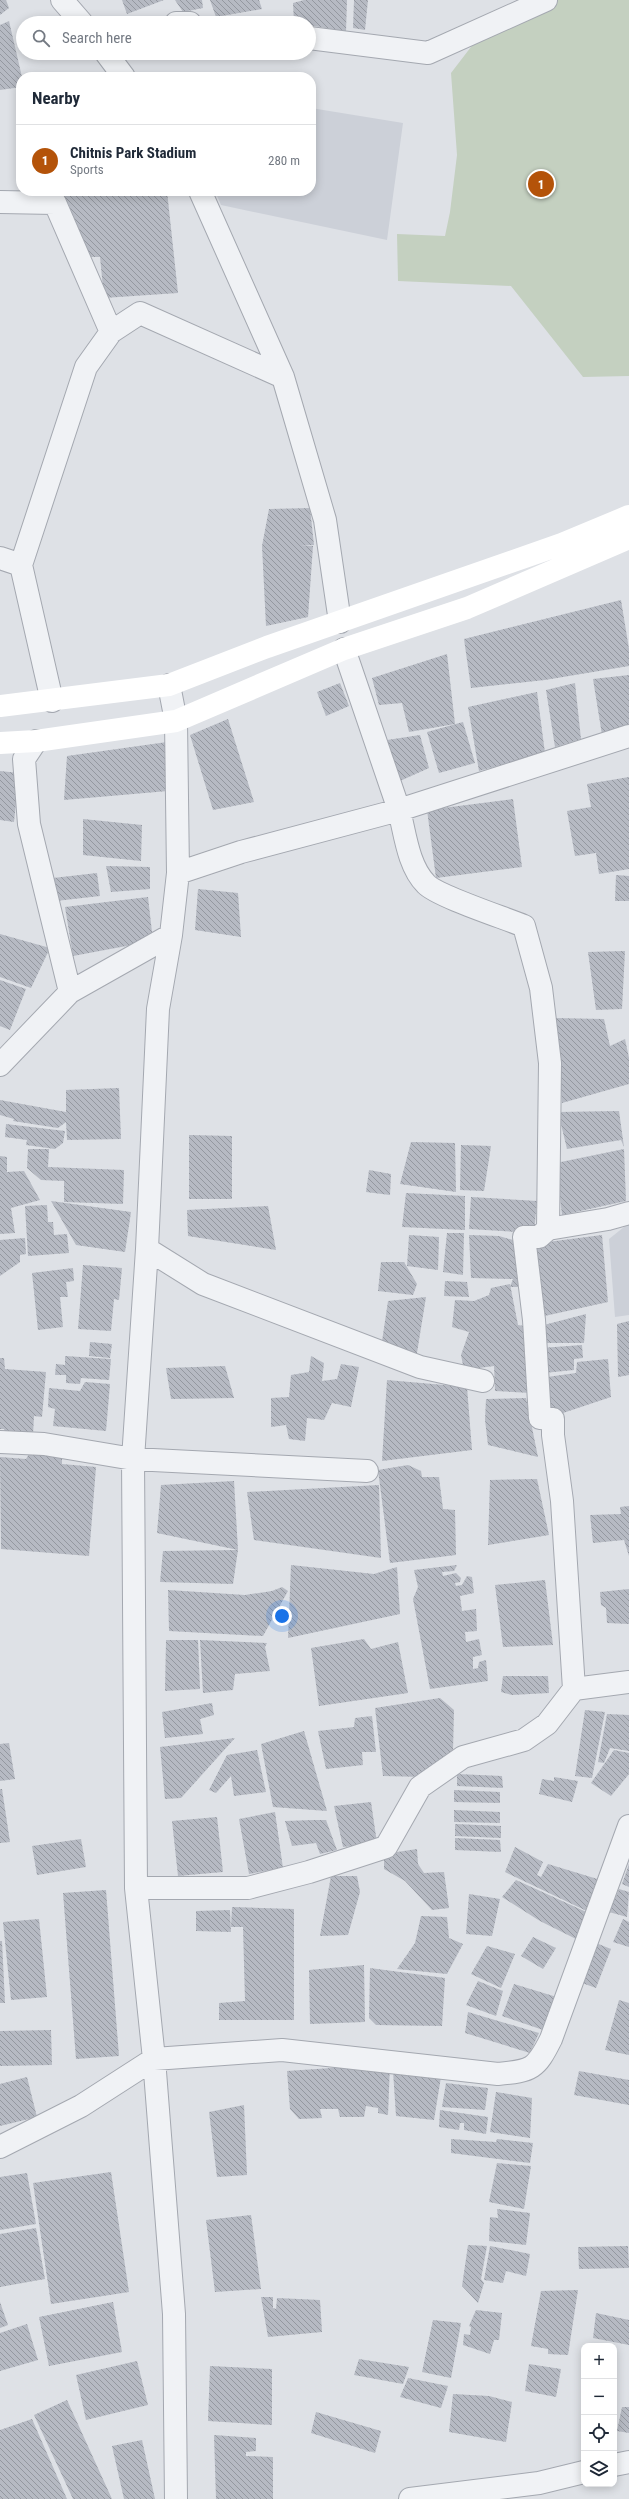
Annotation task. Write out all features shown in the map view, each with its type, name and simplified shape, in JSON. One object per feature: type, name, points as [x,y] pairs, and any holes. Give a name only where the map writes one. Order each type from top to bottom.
[{"type":"main road","points":[[0,706],[52,701],[169,685],[340,622],[562,544],[629,516]]},
{"type":"main road","points":[[0,743],[36,741],[176,721],[344,649],[467,608],[629,538]]},
{"type":"street","points":[[62,0],[76,16]]},
{"type":"street","points":[[316,39],[428,53],[546,0]]},
{"type":"street","points":[[111,60],[120,72]]},
{"type":"street","points":[[202,196],[284,377],[325,520],[340,622]]},
{"type":"street","points":[[0,202],[55,203],[111,332]]},
{"type":"street","points":[[52,701],[21,566],[86,367],[111,332],[140,313],[284,377]]},
{"type":"street","points":[[0,558],[21,566]]},
{"type":"street","points":[[344,649],[399,810],[415,868],[426,885],[443,894],[524,926],[540,988],[550,1063],[548,1229]]},
{"type":"street","points":[[169,685],[176,721],[178,873],[171,935],[158,1009],[147,1249],[133,1459],[136,1888],[154,2059],[174,2314],[176,2499]]},
{"type":"street","points":[[178,873],[241,852],[399,810],[629,736]]},
{"type":"street","points":[[36,741],[24,759],[29,824],[70,992]]},
{"type":"street","points":[[0,1065],[70,992],[171,935]]},
{"type":"street","points":[[136,1888],[248,1888],[309,1872],[386,1848],[420,1787],[463,1757],[524,1740],[547,1724],[574,1689],[562,1501],[553,1435],[553,1419],[540,1418],[534,1320],[524,1237],[539,1237],[548,1229],[608,1219],[629,1213]]},
{"type":"street","points":[[147,1249],[204,1284],[420,1367],[484,1381]]},
{"type":"street","points":[[0,1442],[44,1444],[133,1459],[367,1471]]},
{"type":"street","points":[[574,1689],[629,1682]]},
{"type":"street","points":[[0,2147],[81,2106],[154,2059],[282,2050],[498,2074],[521,2072],[539,2063],[551,2039],[629,1826]]},
{"type":"street","points":[[617,2464],[629,2462]]},
{"type":"street","points":[[410,2499],[539,2483],[581,2473]]},
{"type":"shaded area","points":[[316,109],[403,123],[387,240],[221,205],[217,196],[316,196]]},
{"type":"shaded area","points":[[629,1223],[629,1315],[615,1317],[609,1239]]},
{"type":"green space","points":[[556,0],[629,0],[629,376],[583,377],[511,286],[398,281],[397,234],[445,236],[450,212],[457,155],[451,73],[474,43]]},
{"type":"building","points":[[0,0],[6,0],[9,8],[0,15]]},
{"type":"building","points":[[122,0],[164,0],[127,14]]},
{"type":"building","points":[[175,0],[202,0],[203,8],[183,12]]},
{"type":"building","points":[[210,0],[259,0],[262,9],[222,16],[216,16]]},
{"type":"building","points":[[304,0],[347,0],[346,32],[316,26],[316,16],[294,16],[293,3]]},
{"type":"building","points":[[354,0],[368,0],[365,30],[353,28]]},
{"type":"building","points":[[9,21],[16,51],[16,60],[18,60],[21,72],[16,72],[16,88],[0,90],[0,25]]},
{"type":"building","points":[[60,196],[168,196],[178,293],[104,298],[100,257],[87,257],[68,203]]},
{"type":"building","points":[[310,508],[314,545],[301,546],[313,546],[308,617],[266,626],[262,546],[269,509]]},
{"type":"building","points":[[621,600],[629,649],[629,666],[545,680],[471,688],[464,639]]},
{"type":"building","points":[[447,654],[455,724],[409,732],[402,703],[379,705],[372,678]]},
{"type":"building","points":[[629,675],[629,725],[602,735],[593,679]]},
{"type":"building","points":[[340,683],[349,706],[326,716],[317,692]]},
{"type":"building","points":[[575,683],[581,739],[555,747],[546,690]]},
{"type":"building","points":[[537,692],[545,753],[479,771],[468,707]]},
{"type":"building","points":[[228,719],[254,802],[213,810],[190,735]]},
{"type":"building","points":[[463,722],[475,763],[439,773],[427,732]]},
{"type":"building","points":[[420,735],[429,768],[400,781],[387,740]]},
{"type":"building","points":[[167,742],[168,791],[64,800],[67,756]]},
{"type":"building","points":[[0,771],[19,773],[14,822],[0,820]]},
{"type":"building","points":[[629,777],[629,869],[599,874],[596,853],[575,856],[567,811],[591,807],[587,784]]},
{"type":"building","points":[[513,799],[522,867],[436,878],[427,810]]},
{"type":"building","points":[[83,819],[142,825],[141,861],[83,855]]},
{"type":"building","points":[[106,866],[150,867],[150,889],[111,892]]},
{"type":"building","points":[[97,873],[100,896],[56,901],[53,878]]},
{"type":"building","points":[[616,875],[629,876],[629,901],[615,901]]},
{"type":"building","points":[[198,889],[238,893],[241,937],[195,930]]},
{"type":"building","points":[[148,897],[153,941],[73,956],[65,907]]},
{"type":"building","points":[[0,934],[50,948],[31,988],[0,977]]},
{"type":"building","points":[[625,951],[622,1009],[596,1010],[588,952]]},
{"type":"building","points":[[0,980],[26,989],[10,1030],[0,1026]]},
{"type":"building","points":[[555,1018],[604,1019],[610,1046],[625,1039],[629,1058],[629,1084],[562,1103]]},
{"type":"building","points":[[119,1088],[121,1139],[67,1140],[66,1122],[58,1128],[13,1121],[14,1119],[0,1115],[0,1100],[66,1112],[66,1090]]},
{"type":"building","points":[[619,1111],[624,1147],[621,1140],[567,1149],[558,1112]]},
{"type":"building","points":[[6,1124],[65,1131],[63,1143],[55,1149],[26,1145],[27,1140],[5,1137]]},
{"type":"building","points":[[189,1135],[232,1136],[232,1199],[189,1199]]},
{"type":"building","points":[[411,1142],[455,1143],[456,1192],[400,1184]]},
{"type":"building","points":[[461,1145],[491,1146],[484,1191],[460,1190]]},
{"type":"building","points":[[28,1149],[49,1149],[48,1167],[124,1170],[123,1204],[64,1202],[64,1181],[41,1180],[27,1168]]},
{"type":"building","points":[[624,1149],[626,1201],[562,1215],[556,1163]]},
{"type":"building","points":[[0,1156],[7,1157],[7,1172],[24,1171],[40,1200],[11,1208],[15,1233],[0,1234]]},
{"type":"building","points":[[369,1170],[391,1174],[390,1195],[366,1192]]},
{"type":"building","points":[[406,1193],[465,1196],[465,1230],[402,1227]]},
{"type":"building","points":[[471,1197],[537,1201],[534,1233],[469,1229]]},
{"type":"building","points":[[51,1201],[131,1212],[125,1252],[76,1245]]},
{"type":"building","points":[[47,1205],[48,1222],[53,1222],[54,1235],[67,1234],[69,1253],[28,1256],[25,1206]]},
{"type":"building","points":[[268,1206],[276,1250],[188,1236],[187,1210]]},
{"type":"building","points":[[447,1233],[464,1233],[463,1275],[443,1272]]},
{"type":"building","points":[[409,1235],[439,1237],[438,1270],[407,1266]]},
{"type":"building","points":[[469,1235],[499,1236],[520,1242],[526,1287],[510,1287],[513,1279],[471,1278]]},
{"type":"building","points":[[602,1235],[608,1302],[540,1317],[532,1244]]},
{"type":"building","points":[[25,1238],[26,1254],[20,1255],[20,1262],[0,1276],[0,1240]]},
{"type":"building","points":[[381,1262],[404,1262],[417,1284],[413,1295],[378,1291]]},
{"type":"building","points":[[83,1265],[122,1268],[119,1300],[114,1299],[111,1331],[78,1329]]},
{"type":"building","points":[[73,1268],[74,1281],[66,1282],[68,1297],[60,1297],[63,1327],[38,1330],[32,1273]]},
{"type":"building","points":[[445,1281],[467,1282],[469,1297],[444,1296]]},
{"type":"building","points":[[510,1284],[518,1325],[530,1327],[531,1393],[495,1391],[494,1366],[464,1370],[461,1355],[469,1332],[452,1327],[455,1300],[474,1301],[489,1295],[491,1288]]},
{"type":"building","points":[[426,1297],[416,1359],[381,1348],[388,1301]]},
{"type":"building","points":[[586,1314],[584,1343],[540,1343],[540,1326]]},
{"type":"building","points":[[629,1321],[629,1375],[618,1377],[617,1324]]},
{"type":"building","points":[[90,1342],[112,1344],[110,1358],[89,1356]]},
{"type":"building","points":[[582,1345],[583,1358],[574,1359],[574,1370],[544,1373],[541,1348]]},
{"type":"building","points":[[65,1356],[111,1359],[109,1380],[81,1378],[80,1384],[66,1383],[66,1375],[55,1375],[56,1364],[65,1365]]},
{"type":"building","points":[[311,1356],[324,1363],[322,1381],[337,1379],[341,1364],[359,1367],[351,1407],[332,1403],[324,1420],[307,1418],[305,1441],[289,1439],[286,1425],[271,1427],[271,1398],[289,1397],[291,1375],[309,1372]]},
{"type":"building","points":[[0,1358],[4,1358],[5,1369],[46,1372],[42,1417],[34,1416],[33,1435],[6,1435],[4,1429],[0,1429]]},
{"type":"building","points":[[608,1359],[611,1397],[554,1416],[544,1415],[540,1378],[576,1373],[577,1362]]},
{"type":"building","points":[[225,1366],[234,1398],[171,1399],[166,1368]]},
{"type":"building","points":[[387,1380],[467,1387],[472,1450],[382,1461]]},
{"type":"building","points":[[85,1382],[110,1384],[106,1431],[53,1426],[55,1409],[48,1407],[49,1388],[80,1391]]},
{"type":"building","points":[[526,1398],[538,1457],[488,1445],[485,1420],[486,1399]]},
{"type":"building","points":[[30,1452],[62,1455],[62,1464],[96,1467],[89,1556],[1,1549],[0,1457],[26,1459]]},
{"type":"building","points":[[408,1465],[421,1471],[422,1477],[439,1477],[443,1509],[455,1510],[456,1555],[390,1563],[378,1470]]},
{"type":"building","points":[[537,1479],[549,1535],[488,1545],[490,1480]]},
{"type":"building","points":[[234,1481],[238,1550],[157,1533],[161,1485]]},
{"type":"building","points":[[379,1485],[381,1558],[254,1540],[247,1492]]},
{"type":"building","points":[[629,1506],[629,1556],[624,1540],[593,1543],[590,1515],[621,1514],[620,1507]]},
{"type":"building","points":[[238,1550],[233,1584],[160,1582],[163,1551]]},
{"type":"building","points":[[291,1565],[374,1574],[397,1567],[400,1614],[288,1638]]},
{"type":"building","points":[[457,1565],[454,1571],[442,1572],[443,1576],[456,1573],[461,1578],[460,1582],[455,1583],[456,1586],[462,1585],[467,1576],[472,1577],[474,1593],[460,1596],[462,1611],[476,1609],[477,1631],[465,1632],[466,1642],[479,1639],[482,1655],[473,1657],[473,1669],[478,1668],[479,1662],[486,1660],[488,1681],[430,1689],[413,1599],[418,1587],[414,1570]]},
{"type":"building","points":[[545,1580],[553,1645],[503,1647],[495,1585]]},
{"type":"building","points":[[282,1587],[288,1591],[263,1636],[169,1631],[168,1590],[245,1595],[272,1591]]},
{"type":"building","points":[[629,1589],[629,1624],[607,1623],[606,1608],[601,1605],[600,1592]]},
{"type":"building","points":[[364,1639],[371,1649],[398,1642],[408,1693],[319,1706],[311,1648]]},
{"type":"building","points":[[166,1640],[198,1640],[200,1689],[165,1691]]},
{"type":"building","points":[[200,1640],[267,1643],[265,1647],[270,1671],[235,1674],[233,1690],[203,1693]]},
{"type":"building","points":[[503,1676],[548,1676],[549,1693],[512,1695],[501,1692]]},
{"type":"building","points":[[440,1698],[454,1710],[453,1751],[423,1777],[383,1776],[375,1708]]},
{"type":"building","points":[[212,1703],[214,1715],[200,1719],[203,1734],[165,1738],[162,1712]]},
{"type":"building","points":[[585,1710],[605,1712],[592,1778],[575,1776]]},
{"type":"building","points":[[607,1714],[629,1715],[629,1751],[610,1748],[604,1763],[598,1762]]},
{"type":"building","points":[[372,1716],[376,1752],[362,1752],[363,1765],[326,1769],[318,1731],[354,1727],[355,1718]]},
{"type":"building","points":[[304,1731],[327,1811],[273,1807],[261,1744]]},
{"type":"building","points":[[235,1738],[181,1798],[165,1799],[160,1747]]},
{"type":"building","points":[[9,1743],[15,1779],[0,1781],[0,1744]]},
{"type":"building","points":[[257,1750],[266,1792],[234,1796],[231,1776],[216,1793],[209,1790],[227,1755]]},
{"type":"building","points":[[614,1750],[629,1753],[629,1774],[611,1796],[591,1783]]},
{"type":"building","points":[[457,1774],[502,1776],[503,1788],[457,1786]]},
{"type":"building","points":[[554,1777],[578,1781],[572,1802],[539,1794],[542,1779],[554,1781]]},
{"type":"building","points":[[0,1789],[2,1789],[10,1842],[0,1843]]},
{"type":"building","points":[[454,1790],[500,1792],[500,1803],[454,1802]]},
{"type":"building","points":[[371,1802],[377,1843],[343,1847],[334,1806]]},
{"type":"building","points":[[454,1810],[500,1812],[500,1823],[454,1822]]},
{"type":"building","points":[[275,1812],[283,1868],[249,1874],[239,1819]]},
{"type":"building","points":[[217,1817],[223,1872],[178,1876],[172,1821]]},
{"type":"building","points":[[326,1820],[337,1850],[320,1854],[316,1843],[292,1846],[285,1821]]},
{"type":"building","points":[[455,1824],[501,1826],[501,1838],[455,1836]]},
{"type":"building","points":[[455,1838],[500,1840],[501,1852],[455,1850]]},
{"type":"building","points":[[81,1839],[86,1867],[37,1875],[32,1846]]},
{"type":"building","points":[[515,1847],[543,1862],[537,1875],[541,1877],[548,1864],[604,1881],[593,1914],[505,1872]]},
{"type":"building","points":[[417,1849],[418,1864],[424,1873],[444,1872],[449,1908],[432,1910],[405,1881],[384,1869],[384,1854]]},
{"type":"building","points":[[629,1864],[629,1887],[622,1884]]},
{"type":"building","points":[[331,1876],[357,1876],[360,1892],[348,1935],[320,1936]]},
{"type":"building","points":[[516,1880],[593,1915],[582,1942],[540,1921],[502,1897]]},
{"type":"building","points":[[619,1889],[629,1892],[627,1917],[609,1912]]},
{"type":"building","points":[[106,1890],[119,2056],[76,2059],[63,1893]]},
{"type":"building","points":[[469,1894],[500,1899],[492,1936],[466,1934]]},
{"type":"building","points":[[232,1907],[294,1909],[294,2020],[219,2020],[219,2003],[245,2001],[243,1927],[231,1927]]},
{"type":"building","points":[[230,1910],[231,1932],[196,1931],[196,1911]]},
{"type":"building","points":[[421,1916],[447,1917],[449,1938],[463,1944],[447,1974],[397,1969],[415,1943]]},
{"type":"building","points":[[39,1919],[47,1997],[11,2000],[3,1922]]},
{"type":"building","points":[[623,1919],[629,1922],[629,1947],[613,1942]]},
{"type":"building","points":[[533,1937],[556,1948],[543,1969],[521,1956]]},
{"type":"building","points":[[0,1941],[2,1941],[5,2003],[0,2003]]},
{"type":"building","points":[[596,1943],[611,1949],[596,1988],[582,1983]]},
{"type":"building","points":[[487,1946],[515,1954],[501,1988],[471,1974]]},
{"type":"building","points":[[364,1965],[365,2022],[310,2024],[309,1970]]},
{"type":"building","points":[[370,1968],[445,1978],[442,2026],[376,2025],[369,2018]]},
{"type":"building","points":[[478,1981],[503,1991],[496,2016],[466,2005]]},
{"type":"building","points":[[514,1984],[560,1998],[546,2031],[502,2016]]},
{"type":"building","points":[[619,2000],[629,2003],[629,2055],[605,2050]]},
{"type":"building","points":[[468,2012],[539,2033],[530,2053],[465,2033]]},
{"type":"building","points":[[51,2030],[52,2065],[0,2066],[0,2031]]},
{"type":"building","points":[[390,2064],[388,2115],[378,2113],[378,2108],[366,2106],[364,2117],[340,2117],[338,2109],[320,2109],[322,2118],[299,2119],[290,2109],[287,2071]]},
{"type":"building","points":[[393,2071],[441,2077],[434,2120],[396,2116]]},
{"type":"building","points":[[579,2071],[629,2080],[629,2105],[574,2095]]},
{"type":"building","points":[[27,2077],[37,2117],[0,2126],[0,2084]]},
{"type":"building","points":[[446,2083],[488,2088],[485,2110],[442,2107]]},
{"type":"building","points":[[496,2092],[532,2098],[530,2138],[490,2132]]},
{"type":"building","points":[[244,2105],[247,2175],[217,2177],[209,2112]]},
{"type":"building","points":[[440,2110],[488,2117],[486,2134],[464,2130],[464,2123],[460,2123],[459,2130],[439,2127]]},
{"type":"building","points":[[451,2139],[496,2142],[497,2139],[533,2143],[530,2163],[451,2153]]},
{"type":"building","points":[[497,2163],[531,2166],[524,2209],[489,2202]]},
{"type":"building","points":[[111,2172],[129,2292],[51,2304],[33,2183]]},
{"type":"building","points":[[27,2173],[36,2224],[0,2230],[0,2177]]},
{"type":"building","points":[[497,2209],[530,2213],[526,2245],[489,2241],[490,2217],[498,2218]]},
{"type":"building","points":[[251,2215],[261,2289],[215,2292],[206,2220]]},
{"type":"building","points":[[36,2228],[45,2279],[0,2287],[0,2234]]},
{"type":"building","points":[[468,2245],[487,2246],[481,2279],[484,2283],[478,2303],[462,2286]]},
{"type":"building","points":[[490,2246],[530,2254],[526,2276],[506,2271],[503,2283],[484,2280]]},
{"type":"building","points":[[628,2246],[629,2268],[579,2269],[578,2247]]},
{"type":"building","points":[[578,2290],[568,2355],[548,2354],[548,2349],[531,2346],[541,2291]]},
{"type":"building","points":[[261,2297],[273,2297],[273,2308],[276,2309],[277,2298],[320,2300],[322,2332],[268,2337]]},
{"type":"building","points":[[0,2302],[8,2325],[0,2328]]},
{"type":"building","points":[[113,2302],[122,2352],[49,2366],[39,2317]]},
{"type":"building","points":[[476,2310],[502,2313],[499,2340],[494,2340],[490,2354],[463,2345],[464,2334],[470,2335],[471,2327],[469,2326]]},
{"type":"building","points":[[596,2313],[629,2320],[629,2345],[593,2338]]},
{"type":"building","points":[[433,2320],[461,2323],[451,2378],[422,2372]]},
{"type":"building","points":[[27,2324],[38,2360],[0,2371],[0,2333]]},
{"type":"building","points":[[359,2359],[409,2367],[403,2384],[354,2375]]},
{"type":"building","points":[[137,2361],[148,2405],[86,2420],[76,2375]]},
{"type":"building","points":[[529,2364],[561,2369],[556,2397],[525,2391]]},
{"type":"building","points":[[210,2366],[272,2369],[272,2425],[208,2421]]},
{"type":"building","points":[[408,2378],[448,2386],[441,2408],[400,2397]]},
{"type":"building","points":[[453,2394],[489,2396],[512,2402],[506,2442],[449,2432]]},
{"type":"building","points":[[67,2400],[112,2499],[73,2499],[34,2415]]},
{"type":"building","points":[[622,2407],[629,2407],[629,2433],[617,2431]]},
{"type":"building","points":[[316,2412],[381,2431],[375,2453],[311,2433]]},
{"type":"building","points":[[32,2419],[67,2499],[0,2499],[0,2430]]},
{"type":"building","points":[[214,2435],[256,2438],[256,2451],[246,2452],[246,2456],[273,2457],[273,2499],[216,2499]]},
{"type":"building","points":[[142,2440],[155,2499],[124,2499],[112,2446]]},
{"type":"place","name":"Chitnis Park Stadium","points":[[541,184]]}]
